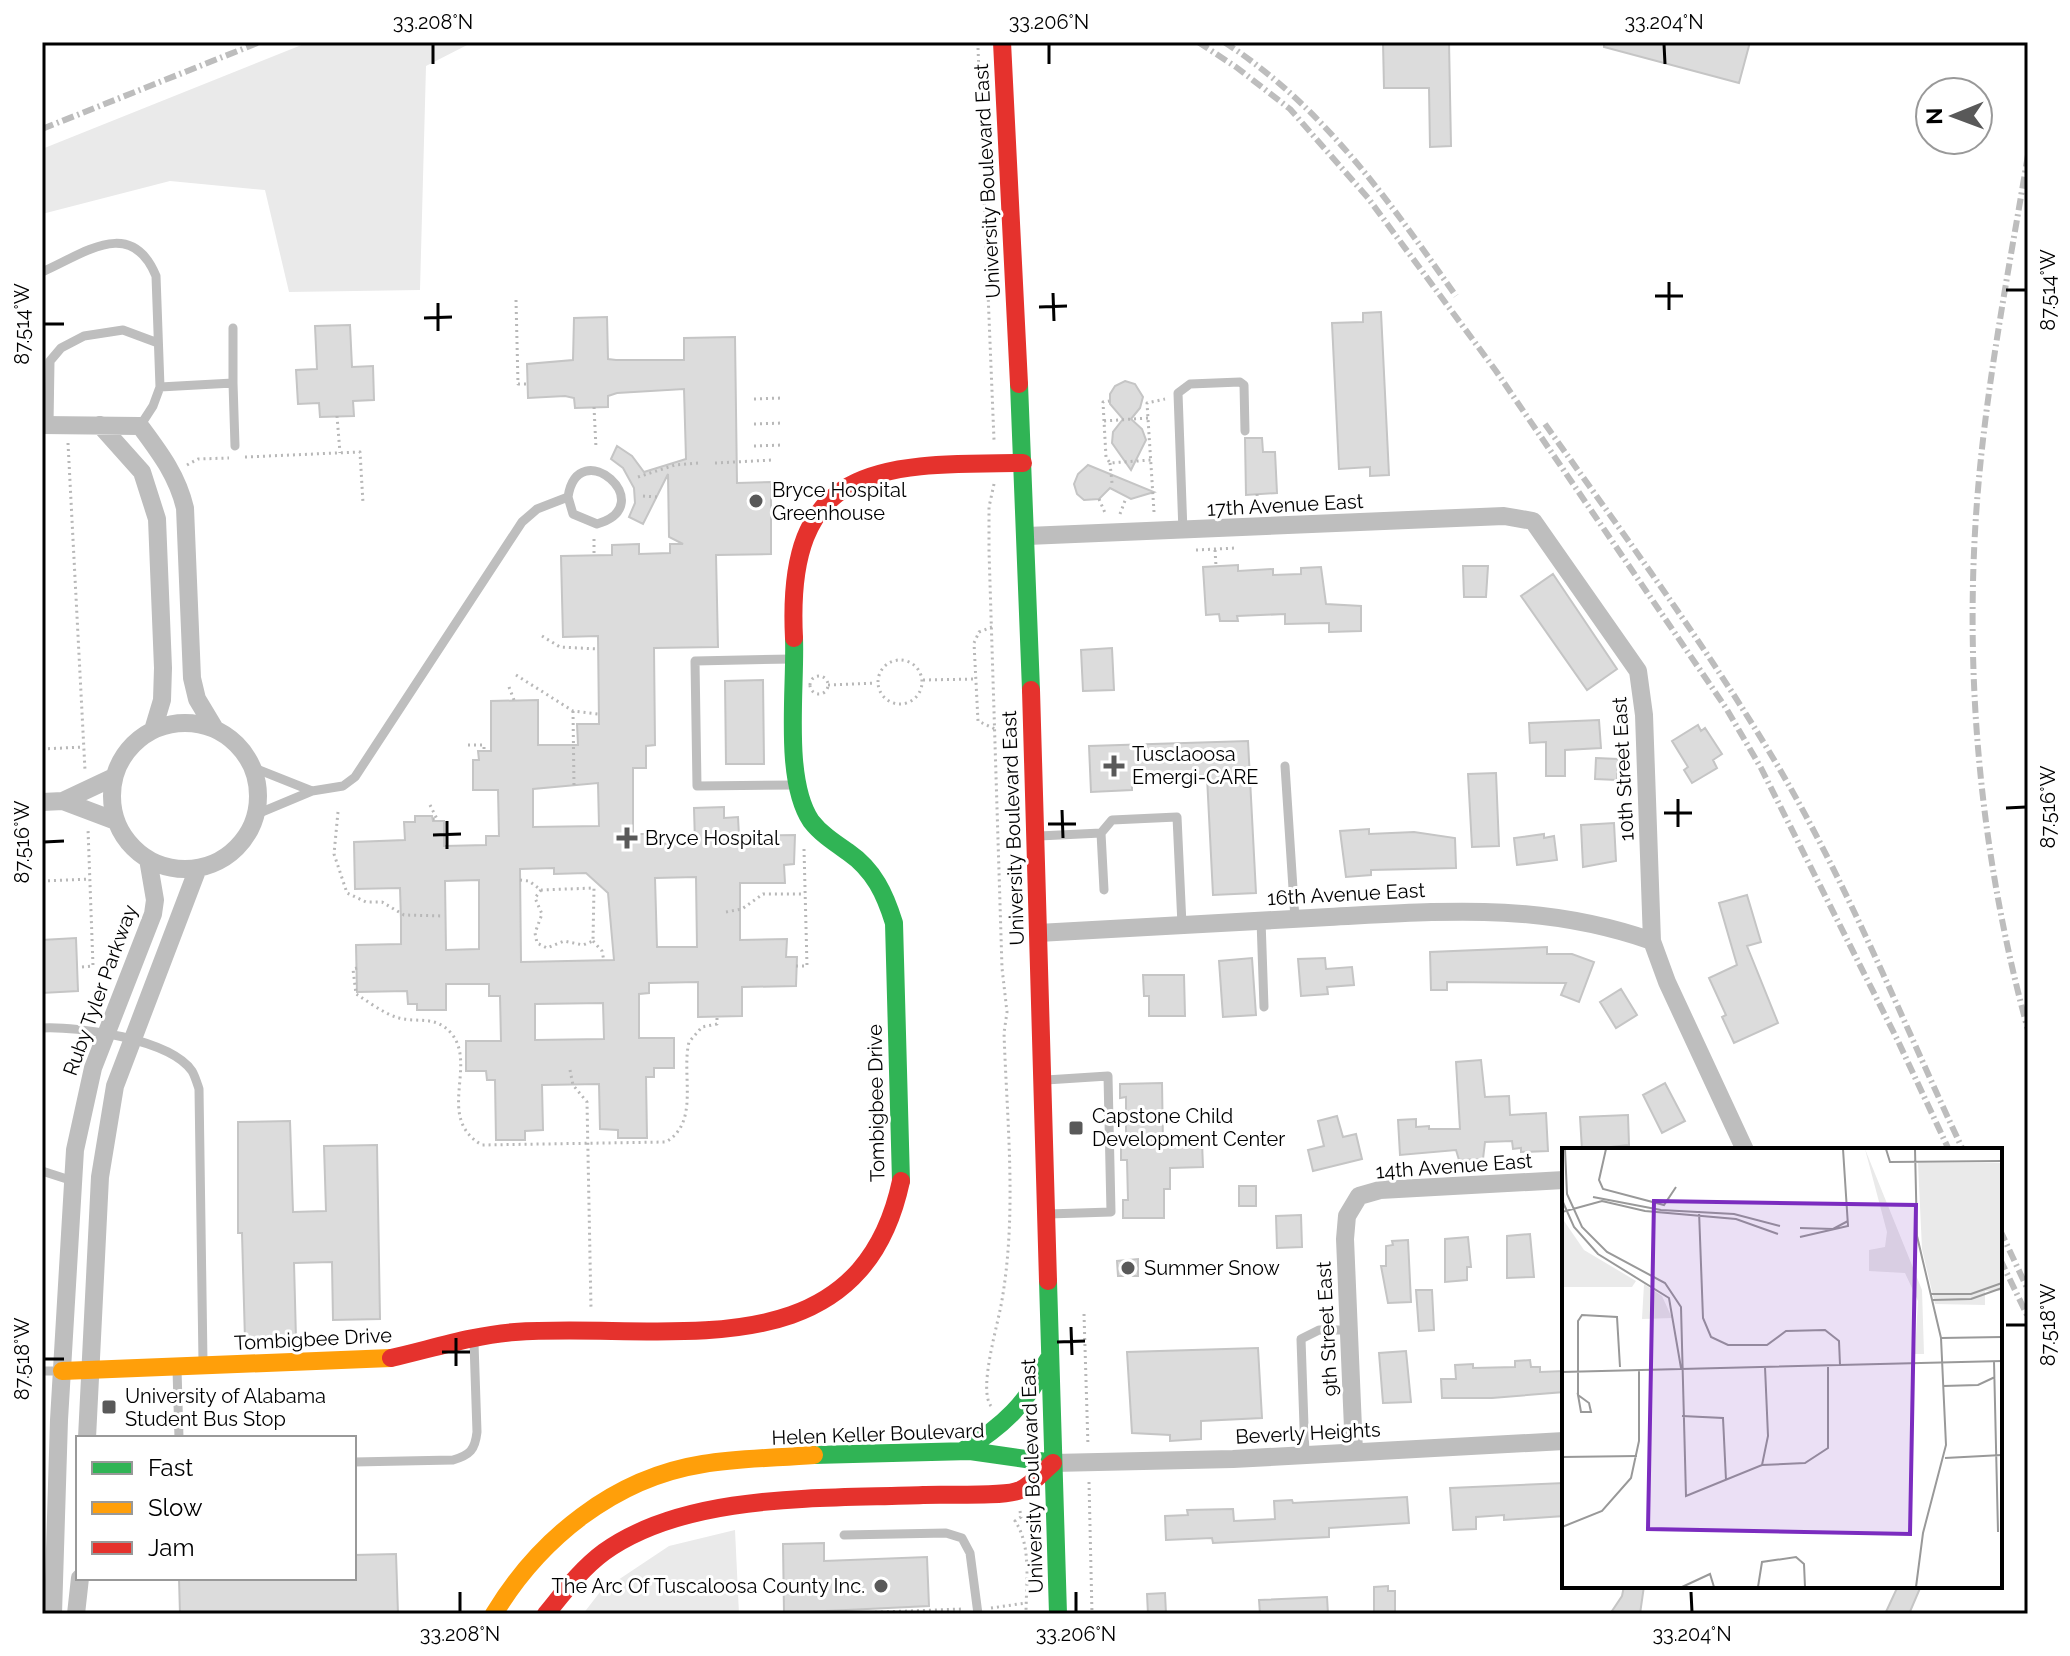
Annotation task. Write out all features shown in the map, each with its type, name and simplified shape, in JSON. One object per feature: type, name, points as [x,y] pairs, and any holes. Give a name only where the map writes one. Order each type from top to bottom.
[{"type":"street","name":"University Boulevard East","points":[[1002,42],[1027,536],[1058,1614]]},
{"type":"street","points":[[46,425],[140,426],[179,483],[185,508],[192,678],[197,699],[215,729]]},
{"type":"street","points":[[100,425],[142,472],[157,519],[163,668],[162,700],[153,730]]},
{"type":"street","name":"Tombigbee Drive","points":[[62,1371],[381,1360],[514,1332],[731,1329],[803,1312],[855,1278],[874,1255],[893,1219],[903,1172],[894,923],[885,891],[871,872],[815,830],[803,805],[798,785],[795,659],[797,560],[822,508],[848,484],[887,467],[1023,463]]},
{"type":"street","name":"17th Avenue East","points":[[1027,536],[1183,532],[1504,516],[1524,517],[1541,529]]},
{"type":"street","name":"10th Street East","points":[[1541,529],[1638,671],[1644,715],[1652,941]]},
{"type":"street","points":[[173,723],[195,723],[215,729],[232,740],[254,768],[257,814],[236,849],[218,861],[198,868],[181,869],[148,859],[129,843],[116,821],[112,799],[114,777],[123,758],[136,742],[153,730],[173,723]]},
{"type":"street","points":[[42,802],[63,801],[114,777]]},
{"type":"street","points":[[63,801],[116,821]]},
{"type":"street","name":"Ruby Tyler Parkway","points":[[53,1614],[73,1181],[84,1109],[105,1033],[153,914],[155,900],[148,859]]},
{"type":"street","points":[[87,1436],[105,1134],[115,1086],[198,868]]},
{"type":"street","name":"16th Avenue East","points":[[1038,933],[1487,911],[1556,915],[1612,927],[1652,941]]},
{"type":"street","points":[[1652,941],[1667,982],[1744,1148]]},
{"type":"street","name":"14th Avenue East","points":[[1353,1206],[1359,1196],[1380,1190],[1562,1180]]},
{"type":"street","name":"9th Street East","points":[[1353,1206],[1347,1216],[1345,1239],[1354,1452]]},
{"type":"street","points":[[964,1450],[1007,1424],[1038,1386],[1050,1354]]},
{"type":"street","name":"Beverly Heights","points":[[1053,1463],[1305,1455],[1562,1441]]},
{"type":"street","name":"Helen Keller Boulevard","points":[[494,1614],[518,1576],[559,1532],[606,1499],[666,1472],[702,1464],[964,1450],[1018,1454],[1053,1463]]},
{"type":"street","points":[[546,1614],[585,1567],[609,1549],[649,1526],[687,1512],[739,1505],[1019,1491],[1053,1463]]},
{"type":"street","points":[[76,1614],[80,1580]]},
{"type":"lane","points":[[42,272],[99,244],[136,249],[149,260],[156,276],[160,387],[140,426]]},
{"type":"lane","points":[[233,328],[235,446]]},
{"type":"lane","points":[[46,425],[50,361],[61,348],[84,336],[123,330],[158,343]]},
{"type":"lane","points":[[1183,532],[1178,393],[1190,384],[1240,382],[1244,385],[1245,431]]},
{"type":"lane","points":[[160,387],[233,383]]},
{"type":"lane","points":[[596,471],[612,477],[621,501],[613,517],[597,524],[573,514],[568,497],[569,488],[580,475],[596,471]]},
{"type":"lane","points":[[257,814],[312,791],[343,786],[355,777],[522,522],[537,509],[568,497]]},
{"type":"lane","points":[[795,659],[695,661],[697,786],[798,785]]},
{"type":"lane","points":[[1285,766],[1295,919]]},
{"type":"lane","points":[[254,768],[312,791]]},
{"type":"lane","points":[[1104,890],[1101,833],[1112,820],[1177,817],[1182,925]]},
{"type":"lane","points":[[1035,836],[1101,833]]},
{"type":"lane","points":[[1261,920],[1264,1007]]},
{"type":"lane","points":[[42,1028],[71,1027],[132,1039],[176,1058],[192,1070],[199,1089],[203,1366]]},
{"type":"lane","points":[[1043,1080],[1108,1076],[1110,1152],[1111,1212],[1046,1214]]},
{"type":"lane","points":[[42,1171],[73,1181]]},
{"type":"lane","points":[[1305,1455],[1301,1339],[1319,1330],[1350,1330]]},
{"type":"lane","points":[[356,1462],[453,1460],[468,1456],[475,1445],[477,1432],[474,1339]]},
{"type":"lane","points":[[177,1367],[179,1436]]},
{"type":"lane","points":[[42,1371],[62,1371]]},
{"type":"lane","points":[[844,1535],[946,1533],[962,1538],[970,1553],[978,1611]]},
{"type":"path","points":[[978,42],[995,464],[989,507],[1002,968],[1007,993],[1004,1033],[1011,1230],[984,1396],[1007,1424]]},
{"type":"path","points":[[516,300],[518,384],[527,384]]},
{"type":"path","points":[[754,399],[782,398]]},
{"type":"path","points":[[1154,516],[1149,400],[1177,399]]},
{"type":"path","points":[[1109,401],[1103,402],[1106,457],[1110,463],[1112,483]]},
{"type":"path","points":[[594,407],[596,448]]},
{"type":"path","points":[[337,416],[340,453]]},
{"type":"path","points":[[1119,418],[1119,426]]},
{"type":"path","points":[[1104,421],[1148,418]]},
{"type":"path","points":[[754,424],[783,423]]},
{"type":"path","points":[[68,443],[86,782]]},
{"type":"path","points":[[1105,443],[1112,443]]},
{"type":"path","points":[[754,446],[783,445]]},
{"type":"path","points":[[187,465],[205,459],[360,452],[363,503]]},
{"type":"path","points":[[715,463],[773,460]]},
{"type":"path","points":[[1110,463],[1151,460]]},
{"type":"path","points":[[638,477],[675,465],[698,463]]},
{"type":"path","points":[[643,496],[658,497]]},
{"type":"path","points":[[1119,518],[1126,498]]},
{"type":"path","points":[[1099,499],[1107,518]]},
{"type":"path","points":[[594,539],[594,555]]},
{"type":"path","points":[[1196,550],[1236,548]]},
{"type":"path","points":[[992,627],[975,637],[975,679],[978,721],[995,729]]},
{"type":"path","points":[[542,636],[560,647],[598,649]]},
{"type":"path","points":[[899,659],[912,663],[922,681],[918,694],[901,704],[888,700],[878,683],[886,664],[899,659]]},
{"type":"path","points":[[516,675],[573,711],[598,714]]},
{"type":"path","points":[[922,681],[975,679]]},
{"type":"path","points":[[828,685],[878,683]]},
{"type":"path","points":[[509,687],[514,700]]},
{"type":"path","points":[[573,711],[574,786]]},
{"type":"path","points":[[468,745],[484,745],[484,751]]},
{"type":"path","points":[[42,749],[84,747]]},
{"type":"path","points":[[430,805],[437,813],[437,819],[433,819]]},
{"type":"path","points":[[796,966],[807,966],[803,805]]},
{"type":"path","points":[[338,812],[334,854],[347,893],[366,902],[382,902],[404,915],[444,916]]},
{"type":"path","points":[[82,967],[93,966],[87,818]]},
{"type":"path","points":[[42,881],[90,879]]},
{"type":"path","points":[[520,880],[529,881],[541,890],[594,888],[598,884]]},
{"type":"path","points":[[594,888],[593,941],[602,951],[604,961]]},
{"type":"path","points":[[541,890],[535,898],[542,914],[535,933],[537,943],[547,948],[564,941],[583,945],[593,941]]},
{"type":"path","points":[[726,912],[742,909],[763,894],[805,894]]},
{"type":"path","points":[[357,968],[353,969],[356,994],[392,1016],[433,1021],[450,1031],[458,1049],[460,1119],[463,1128],[475,1141],[493,1146],[657,1143],[679,1132],[686,1115],[689,1042],[702,1027],[717,1024],[717,1017]]},
{"type":"path","points":[[570,1070],[573,1085],[587,1098],[592,1333]]},
{"type":"path","points":[[1019,1491],[1021,1517],[1015,1521],[1022,1532],[1025,1547],[1026,1614]]},
{"type":"path","points":[[827,1614],[978,1611],[1006,1609],[1026,1603]]},
{"type":"shaded area","points":[[309,42],[473,42],[426,66],[420,290],[289,292],[265,190],[170,181],[42,214],[42,149]]},
{"type":"shaded area","points":[[735,1530],[739,1614],[583,1614],[600,1592],[669,1546]]},
{"type":"building","points":[[1383,42],[1449,42],[1451,146],[1430,147],[1429,88],[1384,88]]},
{"type":"building","points":[[1604,42],[1750,42],[1739,83],[1604,47]]},
{"type":"building","points":[[1381,312],[1389,475],[1370,476],[1370,467],[1339,469],[1332,323],[1363,322],[1363,313]]},
{"type":"building","points":[[607,317],[608,359],[616,360],[684,360],[684,338],[735,337],[737,483],[771,482],[771,554],[716,555],[718,647],[654,648],[655,745],[646,746],[646,768],[633,768],[633,834],[646,834],[647,844],[695,843],[694,808],[724,807],[724,818],[738,817],[739,836],[795,835],[794,864],[784,865],[785,883],[740,883],[740,940],[787,939],[786,957],[797,957],[796,986],[742,987],[742,1016],[698,1017],[698,982],[649,983],[649,993],[639,994],[639,1038],[674,1038],[674,1068],[654,1068],[654,1077],[646,1077],[647,1138],[618,1138],[618,1130],[600,1129],[599,1084],[542,1085],[543,1130],[525,1131],[525,1140],[496,1140],[495,1080],[487,1080],[486,1071],[466,1071],[466,1041],[501,1041],[500,996],[489,996],[489,984],[446,984],[446,1010],[417,1010],[417,1004],[408,1004],[407,991],[357,992],[356,945],[401,944],[401,920],[400,888],[355,889],[354,842],[405,840],[404,822],[415,822],[415,816],[432,816],[433,821],[444,821],[444,846],[486,845],[486,836],[499,836],[498,790],[473,790],[473,760],[479,760],[478,751],[491,751],[491,701],[538,700],[538,745],[578,745],[577,724],[599,724],[598,636],[563,637],[561,556],[612,555],[612,545],[639,544],[639,554],[670,553],[670,544],[683,544],[669,537],[668,474],[643,524],[629,517],[635,503],[634,488],[623,468],[611,459],[617,446],[632,456],[644,472],[686,459],[684,389],[617,393],[608,396],[608,407],[575,408],[574,398],[565,396],[528,398],[527,364],[573,360],[574,318]],"holes":[[[598,783],[599,826],[533,827],[533,789]],[[554,868],[554,874],[586,873],[608,893],[614,960],[521,962],[520,869]],[[696,877],[697,947],[657,947],[655,878]],[[479,880],[479,949],[446,950],[445,881]],[[603,1003],[604,1039],[535,1040],[535,1004]]]},
{"type":"building","points":[[350,325],[352,367],[373,366],[374,400],[353,401],[354,416],[320,417],[319,403],[298,404],[296,370],[317,369],[315,326]]},
{"type":"building","points":[[1125,381],[1135,384],[1143,397],[1140,408],[1131,419],[1142,429],[1146,440],[1131,470],[1112,443],[1113,432],[1123,419],[1110,404],[1110,394],[1115,386]]},
{"type":"building","points":[[1245,438],[1262,438],[1263,452],[1275,452],[1277,493],[1246,495]]},
{"type":"building","points":[[1088,465],[1154,492],[1131,499],[1110,488],[1099,499],[1084,500],[1077,494],[1074,484],[1078,474]]},
{"type":"building","points":[[1238,565],[1238,571],[1273,569],[1273,575],[1301,574],[1301,568],[1321,567],[1326,604],[1361,606],[1361,631],[1329,632],[1329,623],[1285,624],[1285,614],[1237,616],[1238,621],[1220,621],[1219,614],[1206,615],[1203,567]]},
{"type":"building","points":[[1463,566],[1488,566],[1486,597],[1464,597]]},
{"type":"building","points":[[1553,574],[1617,669],[1587,690],[1521,596]]},
{"type":"building","points":[[1112,648],[1114,690],[1083,691],[1081,650]]},
{"type":"building","points":[[763,680],[764,764],[726,764],[725,681]]},
{"type":"building","points":[[1599,720],[1601,748],[1565,750],[1565,776],[1546,776],[1546,742],[1530,743],[1529,723]]},
{"type":"building","points":[[1698,725],[1701,731],[1705,728],[1722,754],[1713,760],[1717,768],[1692,783],[1684,770],[1688,767],[1672,741]]},
{"type":"building","points":[[1248,741],[1256,893],[1213,895],[1207,777],[1132,781],[1132,790],[1091,792],[1089,746]]},
{"type":"building","points":[[1596,758],[1618,759],[1617,780],[1595,779]]},
{"type":"building","points":[[1496,773],[1499,846],[1472,847],[1468,774]]},
{"type":"building","points":[[1614,823],[1616,861],[1583,867],[1581,825]]},
{"type":"building","points":[[1369,829],[1369,834],[1414,832],[1455,838],[1456,868],[1371,870],[1371,875],[1346,877],[1340,831]]},
{"type":"building","points":[[1544,834],[1544,838],[1554,836],[1557,860],[1517,865],[1514,838]]},
{"type":"building","points":[[1747,895],[1761,942],[1747,946],[1778,1023],[1734,1043],[1722,1017],[1726,1015],[1709,978],[1737,965],[1719,903]]},
{"type":"building","points":[[76,938],[78,991],[42,993],[42,940]]},
{"type":"building","points":[[1547,947],[1547,954],[1572,954],[1594,962],[1579,1002],[1561,995],[1566,983],[1447,982],[1447,990],[1431,990],[1430,952]]},
{"type":"building","points":[[1252,958],[1256,1015],[1223,1017],[1219,961]]},
{"type":"building","points":[[1325,958],[1326,969],[1352,967],[1354,985],[1327,987],[1328,994],[1301,996],[1298,959]]},
{"type":"building","points":[[1143,975],[1184,975],[1185,1016],[1149,1016],[1149,996],[1144,996]]},
{"type":"building","points":[[1621,989],[1637,1015],[1616,1028],[1600,1002]]},
{"type":"building","points":[[1481,1060],[1485,1097],[1509,1096],[1510,1115],[1546,1113],[1548,1151],[1521,1152],[1521,1148],[1513,1149],[1512,1141],[1485,1142],[1483,1159],[1459,1160],[1456,1150],[1400,1155],[1398,1120],[1416,1119],[1416,1127],[1429,1126],[1429,1129],[1460,1129],[1456,1062]]},
{"type":"building","points":[[1162,1083],[1163,1144],[1202,1142],[1203,1167],[1170,1168],[1170,1189],[1164,1189],[1164,1218],[1123,1218],[1123,1200],[1128,1200],[1127,1160],[1121,1160],[1121,1142],[1126,1141],[1126,1097],[1120,1098],[1120,1084]]},
{"type":"building","points":[[1665,1083],[1685,1121],[1662,1133],[1643,1095]]},
{"type":"building","points":[[1628,1115],[1629,1145],[1582,1148],[1580,1117]]},
{"type":"building","points":[[1337,1116],[1343,1137],[1356,1134],[1362,1159],[1313,1171],[1308,1150],[1324,1146],[1318,1121]]},
{"type":"building","points":[[290,1121],[293,1212],[326,1211],[324,1146],[377,1145],[380,1319],[333,1320],[332,1262],[294,1263],[296,1339],[245,1340],[242,1233],[238,1233],[238,1122]]},
{"type":"building","points":[[1239,1186],[1256,1186],[1256,1206],[1239,1206]]},
{"type":"building","points":[[1301,1215],[1302,1247],[1277,1248],[1276,1216]]},
{"type":"building","points":[[1530,1234],[1534,1277],[1507,1278],[1507,1236]]},
{"type":"building","points":[[1468,1237],[1471,1267],[1467,1267],[1467,1280],[1445,1282],[1445,1239]]},
{"type":"building","points":[[1408,1240],[1411,1302],[1388,1303],[1381,1266],[1386,1266],[1386,1246],[1393,1245],[1392,1241]]},
{"type":"building","name":"Summer Snow","points":[[1138,1259],[1138,1276],[1118,1276],[1117,1261]]},
{"type":"building","points":[[1416,1290],[1432,1290],[1434,1330],[1419,1331]]},
{"type":"building","points":[[1258,1348],[1262,1418],[1201,1421],[1201,1439],[1170,1441],[1170,1435],[1132,1433],[1127,1352]]},
{"type":"building","points":[[1406,1351],[1411,1402],[1383,1403],[1379,1353]]},
{"type":"building","points":[[1530,1360],[1531,1367],[1540,1367],[1540,1372],[1562,1371],[1562,1392],[1492,1398],[1442,1398],[1441,1379],[1456,1379],[1455,1365],[1515,1367],[1515,1361]]},
{"type":"building","points":[[1562,1483],[1562,1516],[1504,1520],[1504,1515],[1476,1517],[1476,1529],[1453,1530],[1450,1488]]},
{"type":"building","points":[[1407,1497],[1409,1523],[1329,1528],[1329,1537],[1213,1543],[1212,1538],[1166,1540],[1165,1516],[1188,1515],[1187,1510],[1233,1509],[1234,1521],[1275,1519],[1274,1501],[1292,1500],[1293,1503]]},
{"type":"building","points":[[824,1543],[824,1561],[927,1557],[929,1606],[784,1613],[783,1544]]},
{"type":"building","points":[[396,1554],[398,1614],[180,1614],[179,1580],[356,1580],[356,1555]]},
{"type":"building","points":[[1388,1586],[1388,1591],[1395,1591],[1395,1612],[1374,1612],[1374,1587]]},
{"type":"building","points":[[1624,1588],[1644,1588],[1640,1614],[1610,1614]]},
{"type":"building","points":[[1897,1588],[1920,1588],[1909,1614],[1885,1614]]},
{"type":"building","points":[[1165,1593],[1166,1614],[1148,1614],[1147,1594]]},
{"type":"building","points":[[1327,1597],[1328,1614],[1260,1614],[1259,1600]]},
{"type":"railway","points":[[42,129],[260,42]]},
{"type":"railway","points":[[1198,42],[1290,109],[1368,198],[1496,371],[1726,708],[1761,768],[1948,1148]]},
{"type":"railway","points":[[1224,42],[1260,67],[1323,125],[1379,191],[1456,296]]},
{"type":"railway","points":[[2028,155],[1983,438],[1974,547],[1973,617],[1974,687],[1986,826],[1997,895],[2028,1030]]},
{"type":"railway","points":[[1545,424],[1714,665],[1795,796],[1846,895],[1962,1148]]},
{"type":"railway","points":[[2002,1234],[2028,1290]]},
{"type":"railway","points":[[2002,1263],[2028,1317]]},
{"type":"traffic: fast","points":[[1019,384],[1031,690]]},
{"type":"traffic: fast","points":[[794,638],[794,758],[802,803],[815,826],[872,875],[894,923],[901,1181]]},
{"type":"traffic: fast","points":[[1048,1281],[1058,1614]]},
{"type":"traffic: fast","points":[[964,1450],[1013,1412],[1032,1389],[1047,1361]]},
{"type":"traffic: fast","points":[[814,1455],[970,1451],[1053,1463]]},
{"type":"traffic: slow","points":[[62,1371],[391,1358]]},
{"type":"traffic: slow","points":[[494,1614],[512,1587],[556,1537],[582,1516],[639,1483],[670,1471],[703,1464],[814,1455]]},
{"type":"traffic: jam","points":[[1002,42],[1019,384]]},
{"type":"traffic: jam","points":[[794,638],[795,580],[806,536],[825,505],[852,484],[885,472],[926,466],[1023,463]]},
{"type":"traffic: jam","points":[[1031,690],[1048,1281]]},
{"type":"traffic: jam","points":[[391,1358],[468,1339],[515,1332],[691,1331],[747,1326],[799,1312],[844,1286],[878,1243],[901,1181]]},
{"type":"traffic: jam","points":[[546,1614],[580,1573],[604,1552],[638,1532],[675,1518],[758,1502],[1013,1492],[1029,1485],[1053,1463]]},
{"type":"place","name":"Bryce Hospital Greenhouse","points":[[756,501]]},
{"type":"place","name":"Tusclaoosa Emergi-CARE","points":[[1114,766]]},
{"type":"place","name":"Bryce Hospital","points":[[627,838]]},
{"type":"place","name":"Capstone Child Development Center","points":[[1076,1128]]},
{"type":"place","name":"Summer Snow","points":[[1128,1268]]},
{"type":"place","name":"University of Alabama Student Bus Stop","points":[[109,1407]]},
{"type":"place","name":"The Arc Of Tuscaloosa County Inc.","points":[[881,1586]]}]
